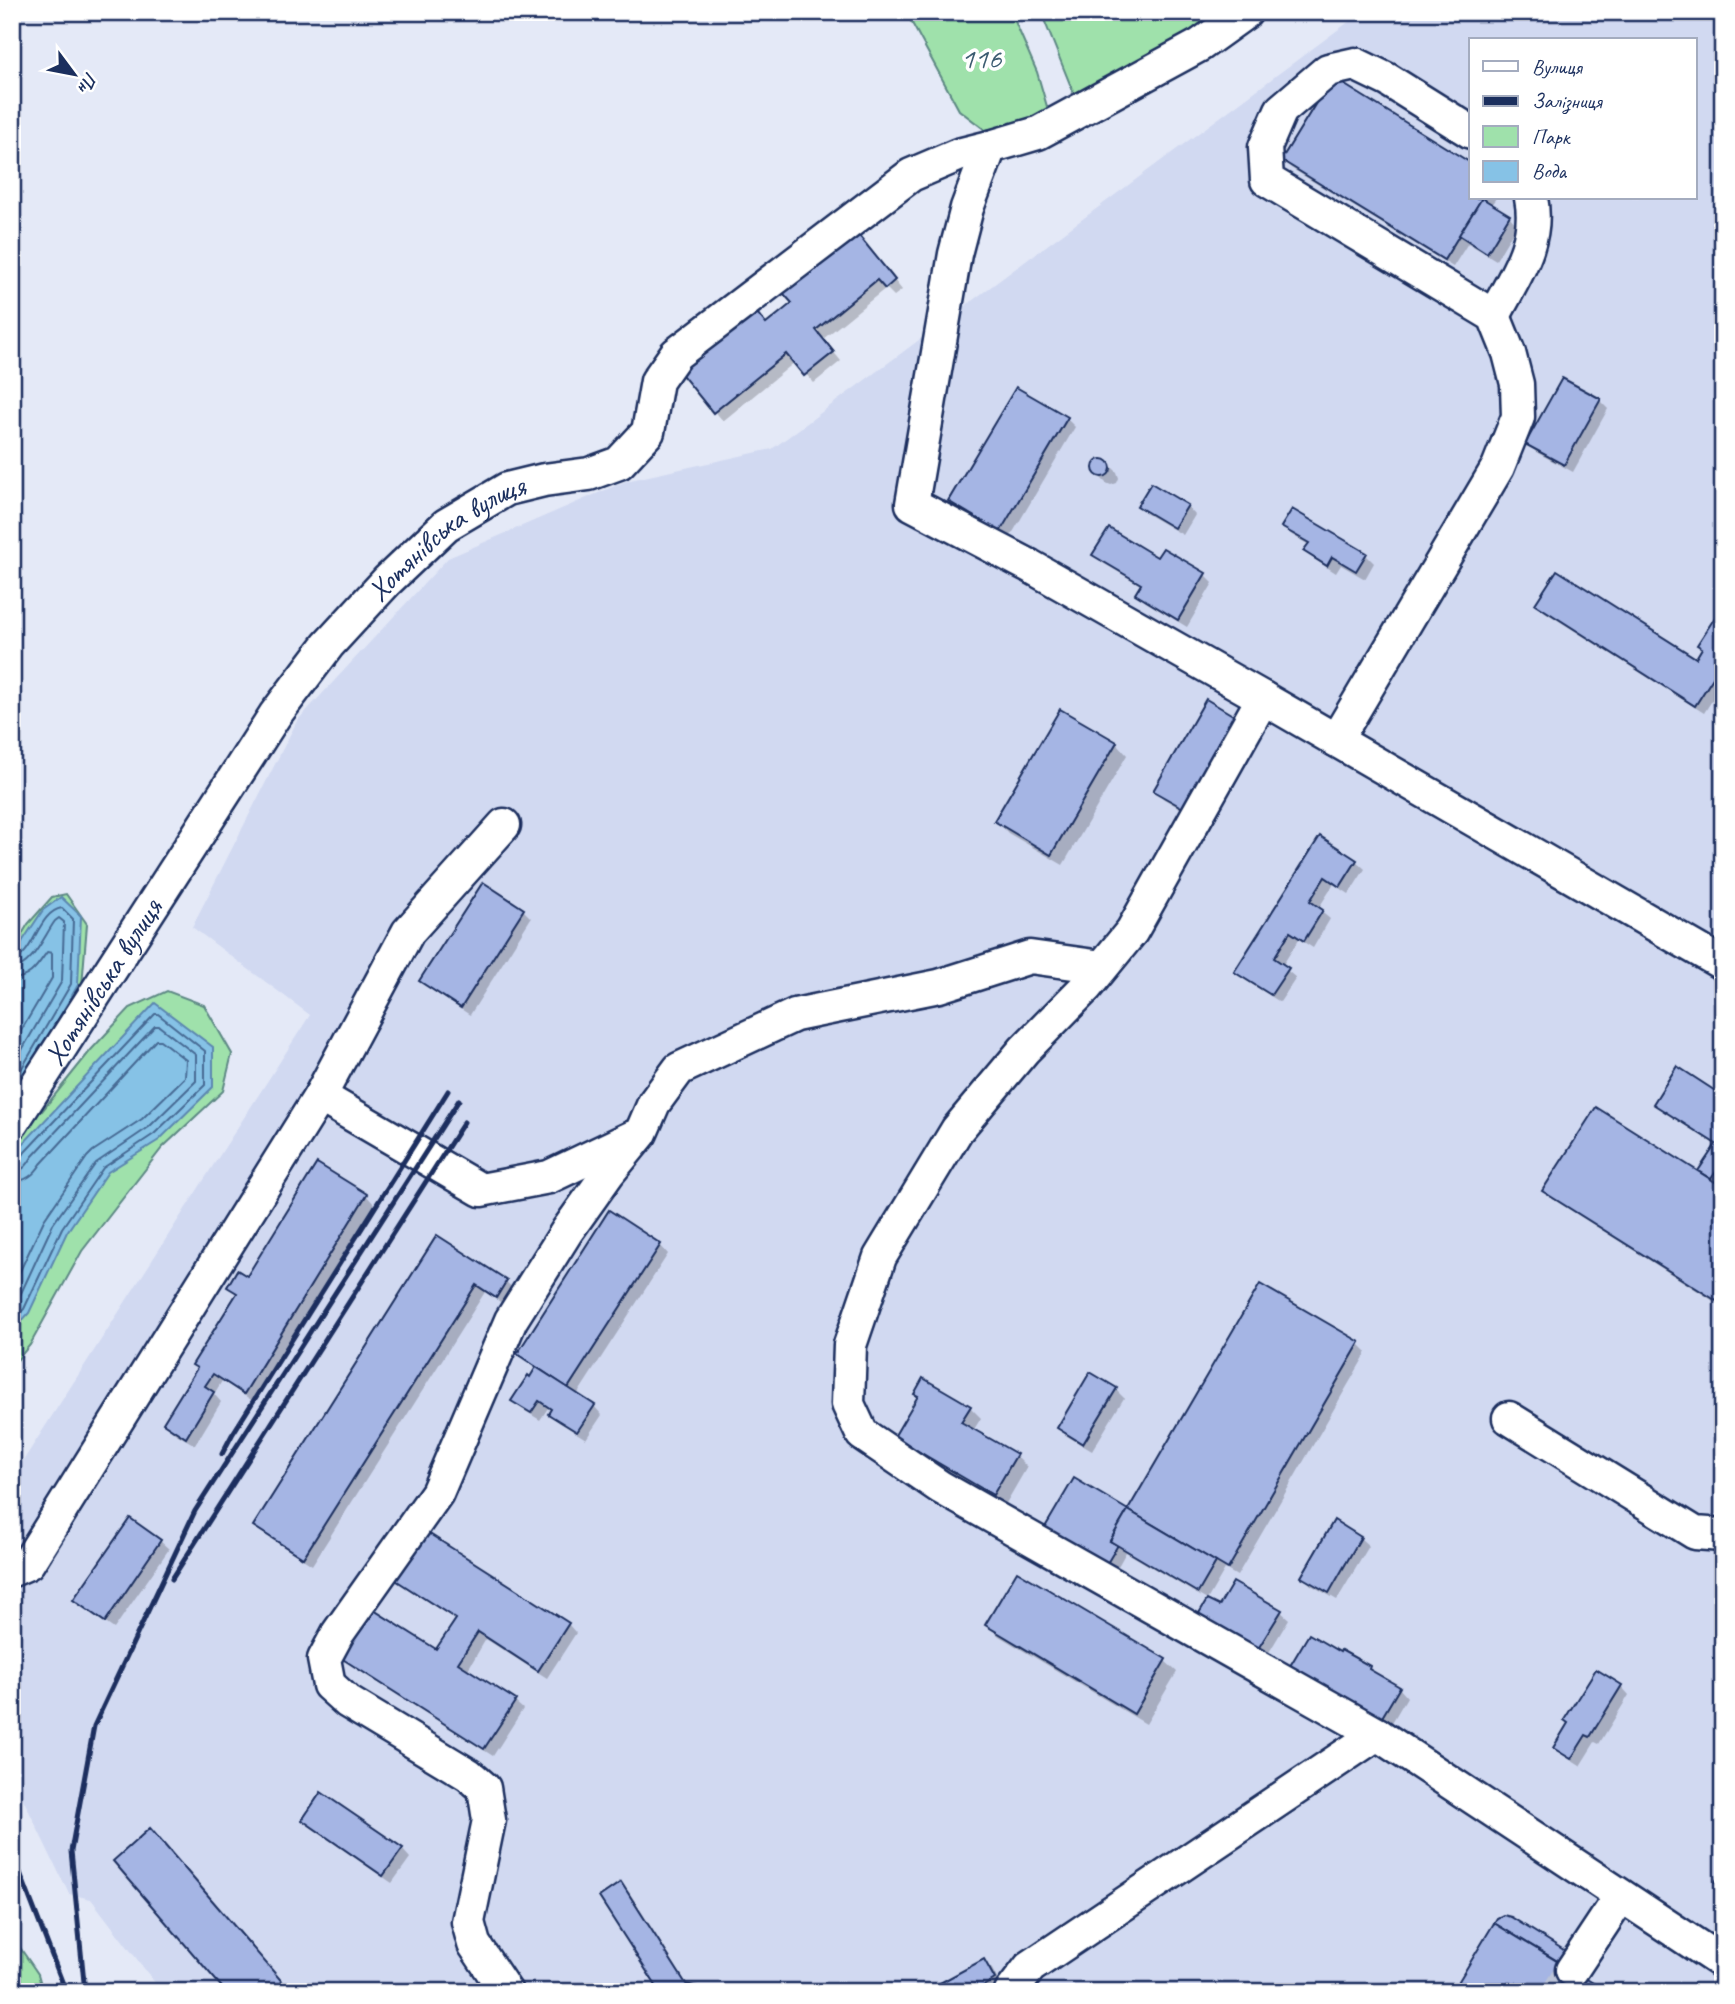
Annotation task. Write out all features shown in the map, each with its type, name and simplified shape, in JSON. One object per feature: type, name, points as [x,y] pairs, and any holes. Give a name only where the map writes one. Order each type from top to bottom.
[{"type":"lane","name":"Хотянівська вулиця","points":[[12,1123],[275,715],[328,645],[387,581],[446,525],[507,489],[544,480],[589,474],[619,463],[648,432],[657,382],[676,354],[911,175],[958,155],[1038,133],[1200,45],[1246,12]]},
{"type":"lane","points":[[1336,740],[1499,467],[1518,417],[1517,384],[1509,353],[1494,316],[1267,180],[1265,147],[1280,110],[1328,70],[1355,64],[1388,80],[1469,131]]},
{"type":"lane","points":[[990,147],[967,208],[955,254],[912,504],[1030,566],[1264,698],[1723,964]]},
{"type":"lane","points":[[1494,316],[1530,244],[1534,213],[1531,200]]},
{"type":"lane","points":[[1264,698],[1132,931],[1086,987],[1024,1050],[957,1130],[880,1257],[849,1345],[848,1404],[862,1434],[940,1487],[1377,1734],[1723,1963]]},
{"type":"lane","points":[[12,1570],[28,1563],[320,1096],[408,932],[503,825]]},
{"type":"lane","points":[[506,1992],[474,1944],[468,1922],[489,1820],[484,1788],[469,1775],[348,1702],[329,1685],[324,1659],[338,1633],[436,1493],[511,1320],[609,1172],[641,1133],[654,1103],[679,1069],[795,1015],[939,986],[1030,957],[1102,967]]},
{"type":"lane","points":[[320,1096],[481,1190],[550,1177],[641,1133]]},
{"type":"lane","points":[[1509,1418],[1695,1533],[1723,1535]]},
{"type":"lane","points":[[1011,1992],[1030,1967],[1377,1734]]},
{"type":"lane","points":[[1572,1970],[1621,1896]]},
{"type":"shaded area","points":[[1362,12],[1723,13],[1723,1992],[162,1992],[91,1899],[69,1894],[12,1776],[12,1478],[310,1015],[192,927],[297,721],[448,558],[626,481],[772,449]]},
{"type":"green space","name":"116","points":[[906,12],[1011,12],[1037,72],[1050,117],[997,139],[959,110]]},
{"type":"green space","name":"116","points":[[1041,12],[1225,12],[1078,104]]},
{"type":"green space","points":[[66,894],[87,924],[82,986],[15,1100],[42,1111],[91,1050],[130,1008],[167,991],[204,1005],[232,1054],[223,1091],[162,1148],[82,1251],[30,1345],[12,1366],[12,951],[28,924],[52,897]]},
{"type":"green space","points":[[12,1936],[38,1974],[43,1992],[12,1992]]},
{"type":"water","points":[[61,897],[81,916],[78,985],[12,1099],[12,957],[43,910]]},
{"type":"water","points":[[155,1003],[213,1047],[213,1087],[159,1140],[108,1172],[67,1232],[29,1313],[12,1332],[12,1161],[19,1148]]},
{"type":"building","points":[[1332,77],[1469,162],[1469,200],[1481,200],[1444,260],[1281,160]]},
{"type":"building","points":[[1481,200],[1510,215],[1487,253],[1459,235]]},
{"type":"building","points":[[857,233],[895,280],[885,289],[877,280],[816,330],[834,352],[804,376],[786,354],[713,413],[678,370],[754,309],[766,324],[792,303],[783,293]]},
{"type":"building","points":[[1562,378],[1601,399],[1564,465],[1525,444]]},
{"type":"building","points":[[1016,387],[1068,417],[1000,532],[948,501]]},
{"type":"building","points":[[1102,459],[1108,462],[1111,468],[1108,474],[1102,477],[1096,474],[1093,468],[1096,462]]},
{"type":"building","points":[[1151,483],[1188,505],[1174,528],[1137,506]]},
{"type":"building","points":[[1292,509],[1367,553],[1356,571],[1332,557],[1327,566],[1303,551],[1309,543],[1281,527]]},
{"type":"building","points":[[1109,528],[1157,557],[1163,548],[1206,573],[1178,620],[1135,594],[1141,584],[1092,555]]},
{"type":"building","points":[[1557,570],[1696,658],[1702,648],[1697,645],[1723,605],[1723,662],[1695,706],[1535,604]]},
{"type":"building","points":[[1206,699],[1236,717],[1183,808],[1153,791]]},
{"type":"building","points":[[1060,709],[1117,742],[1051,855],[994,821]]},
{"type":"building","points":[[1320,836],[1357,860],[1340,887],[1325,877],[1310,901],[1323,910],[1304,941],[1290,932],[1274,958],[1289,968],[1271,995],[1234,972]]},
{"type":"building","points":[[483,882],[524,909],[461,1008],[419,981]]},
{"type":"building","points":[[1677,1066],[1723,1096],[1723,1161],[1711,1179],[1698,1171],[1716,1144],[1653,1104]]},
{"type":"building","points":[[1596,1107],[1723,1187],[1723,1305],[1542,1191]]},
{"type":"building","points":[[317,1163],[367,1194],[244,1394],[213,1374],[205,1386],[214,1392],[186,1438],[163,1423],[197,1368],[192,1365],[237,1293],[227,1287],[237,1270],[247,1276]]},
{"type":"building","points":[[609,1210],[661,1244],[568,1388],[517,1354]]},
{"type":"building","points":[[437,1235],[507,1280],[496,1298],[476,1285],[303,1558],[253,1526]]},
{"type":"building","points":[[1260,1284],[1360,1342],[1228,1569],[1128,1510]]},
{"type":"building","points":[[536,1367],[595,1405],[577,1432],[548,1414],[551,1409],[539,1401],[531,1413],[511,1401]]},
{"type":"building","points":[[1090,1372],[1117,1388],[1083,1444],[1057,1428]]},
{"type":"building","points":[[923,1378],[971,1406],[961,1422],[1017,1454],[993,1495],[894,1437],[918,1396],[914,1394]]},
{"type":"building","points":[[1074,1478],[1128,1510],[1110,1541],[1118,1545],[1103,1570],[1041,1534]]},
{"type":"building","points":[[1128,1510],[1216,1562],[1198,1593],[1110,1541]]},
{"type":"building","points":[[130,1518],[161,1540],[105,1622],[73,1600]]},
{"type":"building","points":[[1334,1520],[1361,1537],[1329,1593],[1301,1577]]},
{"type":"building","points":[[425,1531],[569,1623],[538,1671],[478,1632],[458,1663],[516,1700],[484,1749],[341,1658],[372,1609],[436,1649],[456,1619],[394,1579]]},
{"type":"building","points":[[1017,1571],[1166,1659],[1134,1714],[985,1625]]},
{"type":"building","points":[[1233,1582],[1282,1610],[1253,1657],[1193,1623],[1207,1600],[1219,1606]]},
{"type":"building","points":[[1309,1634],[1370,1666],[1369,1669],[1400,1687],[1378,1724],[1287,1671]]},
{"type":"building","points":[[1596,1669],[1622,1685],[1590,1737],[1586,1735],[1571,1759],[1553,1748],[1568,1723],[1564,1720]]},
{"type":"building","points":[[321,1792],[403,1848],[383,1876],[302,1820]]},
{"type":"building","points":[[150,1828],[291,1992],[226,1992],[113,1861]]},
{"type":"building","points":[[1723,1870],[1723,1887],[1715,1882]]},
{"type":"building","points":[[621,1882],[686,1984],[705,1992],[660,1992],[599,1897]]},
{"type":"building","points":[[1503,1915],[1511,1917],[1572,1955],[1566,1966],[1494,1923]]},
{"type":"building","points":[[1494,1923],[1608,1992],[1460,1992],[1454,1989]]},
{"type":"building","points":[[984,1959],[995,1979],[973,1992],[934,1992],[942,1987],[940,1983]]},
{"type":"tunnel","points":[[1558,1992],[1572,1970]]},
{"type":"railway","points":[[222,1454],[448,1091]]},
{"type":"railway","points":[[85,1992],[71,1851],[94,1726],[195,1511],[459,1100]]},
{"type":"railway","points":[[172,1579],[464,1122]]},
{"type":"railway","points":[[12,1852],[66,1992]]}]
